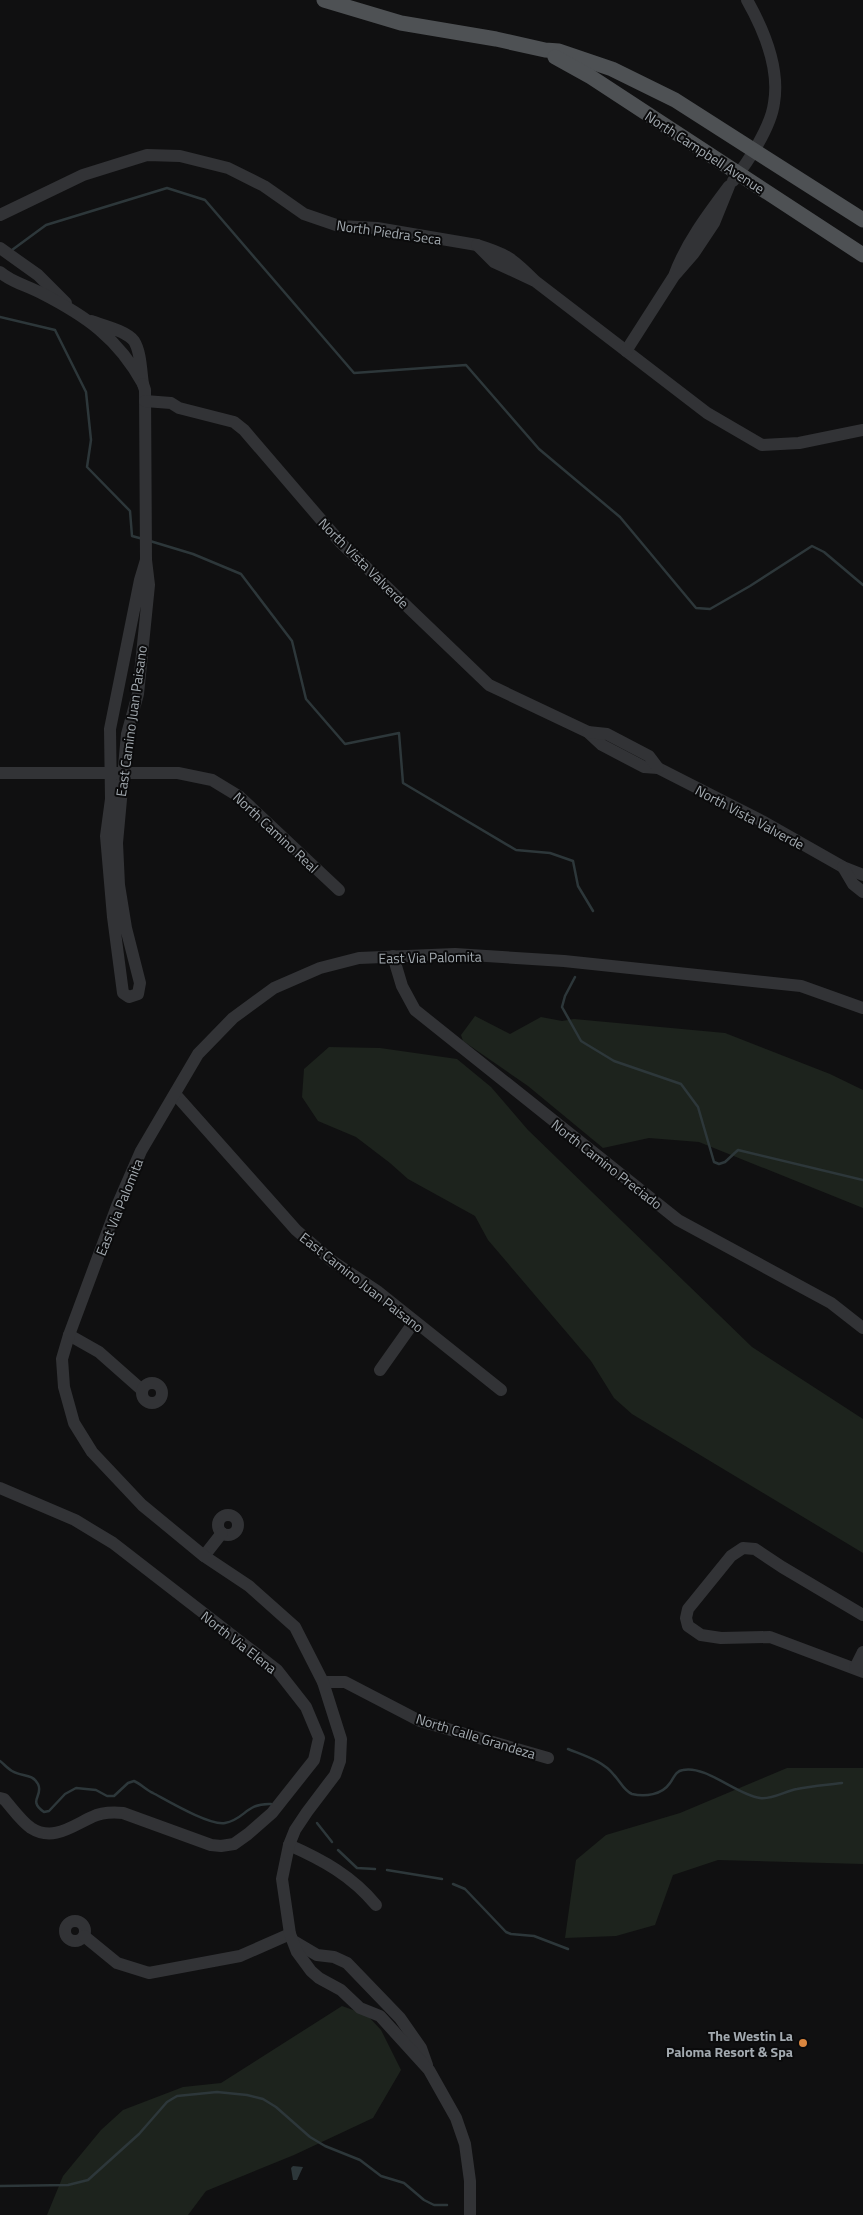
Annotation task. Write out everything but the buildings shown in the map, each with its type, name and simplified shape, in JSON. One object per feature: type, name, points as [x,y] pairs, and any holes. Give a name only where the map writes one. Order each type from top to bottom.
[{"type":"main road","name":"North Campbell Avenue","points":[[324,0],[401,23],[559,51],[577,56],[641,82],[695,112],[863,220]]},
{"type":"main road","name":"North Campbell Avenue","points":[[545,50],[590,77],[734,180],[863,255]]},
{"type":"street","points":[[626,351],[674,276],[694,253],[714,223],[734,180],[772,112],[775,93],[772,64],[759,21],[747,0]]},
{"type":"street","name":"North Piedra Seca","points":[[0,215],[83,175],[147,155],[180,156],[228,168],[264,186],[304,214],[339,226],[377,228],[477,245],[502,252],[517,263],[535,281],[707,413],[762,446],[799,444],[863,430]]},
{"type":"street","points":[[0,248],[38,275],[62,297],[68,307]]},
{"type":"street","name":"East Camino Juan Paisano","points":[[0,272],[91,321],[119,350],[143,384],[145,401],[146,560],[149,586],[138,694],[116,773],[106,836],[108,877],[122,983],[124,993],[129,998],[138,994],[140,983],[126,928],[119,885],[116,773],[110,728],[140,580],[146,560]]},
{"type":"street","name":"North Vista Valverde","points":[[145,401],[171,403],[179,408],[234,422],[244,430],[341,543],[489,684],[588,732],[602,745],[644,767],[658,768],[762,821],[843,867],[863,875]]},
{"type":"street","name":"North Camino Real","points":[[0,773],[178,773],[198,776],[220,783],[248,804],[338,890]]},
{"type":"street","name":"North Vista Valverde","points":[[843,867],[853,884],[863,892]]},
{"type":"street","name":"East Via Palomita","points":[[429,2070],[380,2016],[360,2008],[341,1990],[319,1978],[298,1952],[293,1938],[282,1879],[289,1844],[295,1830],[307,1812],[335,1775],[340,1761],[340,1739],[323,1682],[295,1627],[249,1586],[204,1556],[142,1505],[92,1452],[74,1423],[64,1387],[62,1359],[69,1335],[117,1206],[141,1151],[198,1054],[234,1018],[274,988],[320,968],[359,958],[455,954],[564,961],[801,986],[863,1008]]},
{"type":"street","name":"North Camino Preciado","points":[[393,956],[402,986],[415,1010],[596,1156],[678,1220],[830,1303],[863,1328]]},
{"type":"street","name":"East Camino Juan Paisano","points":[[174,1094],[296,1230],[332,1262],[377,1291],[501,1390]]},
{"type":"street","points":[[380,1370],[414,1322]]},
{"type":"street","points":[[69,1335],[99,1352],[142,1390]]},
{"type":"street","name":"North Via Elena","points":[[0,1488],[75,1520],[112,1543],[276,1670],[306,1707],[319,1738],[314,1760],[272,1812],[234,1844],[221,1846],[200,1842],[123,1813],[104,1813],[93,1816],[61,1833],[40,1832],[29,1827],[4,1799],[0,1798]]},
{"type":"street","points":[[204,1556],[222,1533]]},
{"type":"street","points":[[863,1615],[782,1568],[746,1544],[731,1556],[685,1618],[694,1632],[701,1635],[721,1638],[770,1637],[859,1670],[863,1652]]},
{"type":"street","name":"North Calle Grandeza","points":[[323,1682],[345,1682],[420,1721],[548,1758]]},
{"type":"street","points":[[289,1844],[315,1856],[348,1876],[376,1905]]},
{"type":"street","points":[[84,1936],[117,1963],[149,1973],[240,1956],[293,1938]]},
{"type":"street","name":"East Via Palomita","points":[[293,1938],[317,1955],[334,1957],[347,1963],[400,2018],[421,2048],[429,2070],[456,2118],[464,2144],[470,2181],[470,2215]]},
{"type":"shaded area","points":[[475,1016],[510,1034],[541,1017],[562,1021],[574,1019],[725,1033],[830,1074],[863,1090],[863,1208],[699,1142],[649,1138],[603,1148],[528,1086],[463,1041],[461,1035]]},
{"type":"shaded area","points":[[329,1047],[380,1048],[457,1059],[491,1087],[528,1130],[752,1347],[863,1419],[863,1553],[632,1414],[614,1398],[591,1361],[488,1240],[475,1216],[408,1179],[356,1137],[318,1121],[302,1097],[304,1069]]},
{"type":"shaded area","points":[[787,1768],[863,1768],[863,1864],[718,1860],[673,1875],[655,1925],[616,1936],[565,1938],[576,1860],[606,1835],[680,1813]]},
{"type":"shaded area","points":[[342,2006],[367,2015],[381,2030],[401,2070],[373,2118],[294,2155],[206,2191],[188,2215],[47,2215],[63,2176],[101,2130],[123,2110],[183,2087],[221,2083]]},
{"type":"shaded area","points":[[293,2166],[303,2167],[297,2180],[293,2180],[291,2168]]},
{"type":"waterway","points":[[12,250],[46,225],[167,188],[205,200],[354,373],[466,365],[539,449],[620,517],[696,608],[710,609],[812,546],[824,552],[863,585]]},
{"type":"waterway","points":[[0,317],[55,330],[86,392],[91,440],[87,467],[130,511],[132,536],[143,539]]},
{"type":"waterway","points":[[150,541],[193,554],[241,574],[292,641],[306,699],[345,744],[399,733],[403,783],[516,850],[550,853],[573,861],[578,886],[593,911]]},
{"type":"waterway","points":[[575,977],[565,996],[562,1007],[581,1041],[614,1061],[681,1084],[698,1107],[714,1162],[719,1164],[725,1162],[738,1150],[863,1180]]},
{"type":"waterway","points":[[568,1749],[605,1766],[627,1791],[637,1795],[658,1793],[667,1787],[676,1773],[683,1770],[701,1772],[751,1796],[760,1798],[769,1798],[792,1790],[842,1783]]},
{"type":"waterway","points":[[0,1761],[12,1771],[33,1778],[36,1781],[39,1788],[36,1801],[39,1808],[44,1812],[49,1811],[65,1794],[76,1788],[96,1790],[107,1796],[114,1796],[128,1783],[134,1781],[150,1792],[189,1812],[218,1823],[232,1821],[256,1806],[271,1804]]},
{"type":"waterway","points":[[317,1823],[332,1842]]},
{"type":"waterway","points":[[338,1850],[357,1868],[375,1869]]},
{"type":"waterway","points":[[387,1870],[442,1879]]},
{"type":"waterway","points":[[453,1884],[465,1889],[506,1932],[534,1936],[568,1949]]},
{"type":"waterway","points":[[0,2186],[68,2185],[88,2180],[139,2134],[167,2102],[177,2096],[217,2092],[247,2095],[263,2099],[276,2107],[310,2137],[325,2146],[360,2160],[381,2176],[404,2183],[424,2200],[434,2205],[447,2205]]},
{"type":"place","name":"The Westin La Paloma Resort & Spa","points":[[803,2043]]}]
